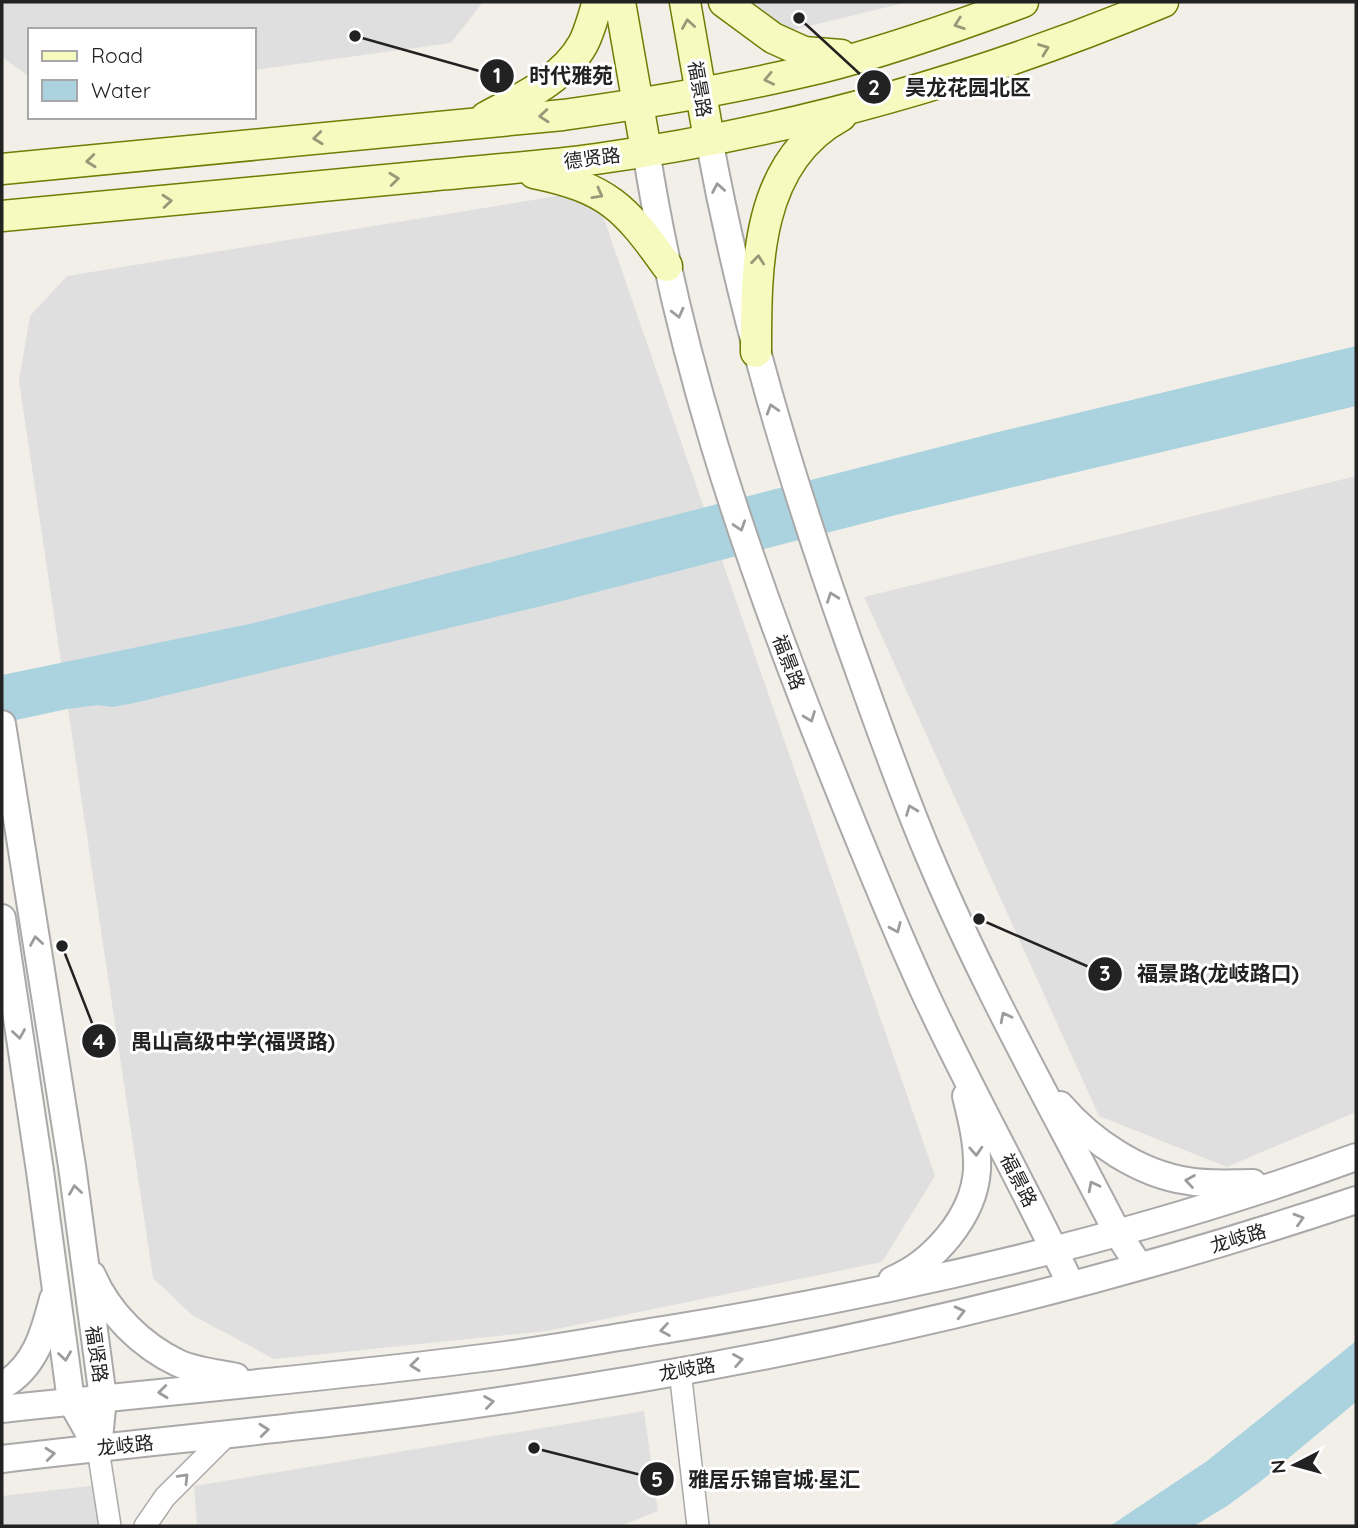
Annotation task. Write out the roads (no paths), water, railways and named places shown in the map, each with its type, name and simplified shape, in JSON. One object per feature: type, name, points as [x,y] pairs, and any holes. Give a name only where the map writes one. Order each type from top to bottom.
[{"type":"main road","points":[[477,122],[554,78],[583,45],[598,2]]},
{"type":"main road","name":"福景路","points":[[620,2],[646,150]]},
{"type":"main road","name":"福景路","points":[[685,2],[709,139]]},
{"type":"main road","points":[[724,2],[773,38],[804,51],[858,57]]},
{"type":"main road","points":[[2,169],[563,115],[638,104],[822,67],[1023,2]]},
{"type":"main road","name":"德贤路","points":[[2,216],[595,159],[709,139],[857,107],[965,76],[1163,2]]},
{"type":"main road","points":[[756,352],[759,253],[771,201],[785,172],[822,126],[857,107]]},
{"type":"main road","points":[[2,157],[38,166]]},
{"type":"main road","points":[[510,167],[589,188],[612,202],[630,217],[667,266]]},
{"type":"main road","points":[[2,238],[14,226],[40,213]]},
{"type":"street","name":"福景路","points":[[709,139],[735,269],[756,352],[814,545],[883,740],[929,858],[977,963],[1116,1232],[1139,1266]]},
{"type":"street","name":"福景路","points":[[646,150],[657,220],[693,374],[751,562],[877,884],[947,1038],[1071,1285]]},
{"type":"street","name":"福贤路","points":[[4,735],[103,1398],[99,1449]]},
{"type":"street","name":"福贤路","points":[[2,918],[71,1401],[99,1449]]},
{"type":"street","points":[[852,1296],[905,1275],[939,1248],[967,1206],[977,1172],[976,1147],[966,1094],[947,1038]]},
{"type":"street","points":[[1037,1078],[1073,1120],[1098,1142],[1158,1172],[1186,1181],[1213,1184],[1283,1182]]},
{"type":"street","name":"龙岐路","points":[[2,1409],[544,1349],[743,1317],[852,1296],[1054,1249],[1283,1182],[1356,1157]]},
{"type":"street","name":"龙岐路","points":[[2,1459],[503,1401],[680,1371],[926,1321],[1071,1285],[1356,1200]]},
{"type":"street","points":[[84,1258],[111,1309],[147,1345],[180,1364],[256,1382]]},
{"type":"street","points":[[2,1385],[12,1380],[30,1362],[43,1336],[56,1288]]},
{"type":"street","points":[[680,1371],[698,1526]]},
{"type":"street","points":[[145,1526],[165,1497],[228,1434]]},
{"type":"street","points":[[99,1449],[110,1526]]},
{"type":"water","points":[[1356,346],[1356,406],[896,515],[550,604],[134,703],[113,707],[98,705],[67,709],[2,723],[2,675],[254,623],[998,432]]},
{"type":"water","points":[[1356,1341],[1356,1402],[1261,1481],[1194,1526],[1110,1526],[1207,1461]]},
{"type":"place","name":"昊龙花园北区","points":[[799,18]]},
{"type":"place","name":"时代雅苑","points":[[355,36]]},
{"type":"place","name":"福景路(龙岐路口)","points":[[979,919]]},
{"type":"place","name":"禺山高级中学(福贤路)","points":[[62,946]]},
{"type":"place","name":"雅居乐锦官城·星汇","points":[[534,1448]]}]
